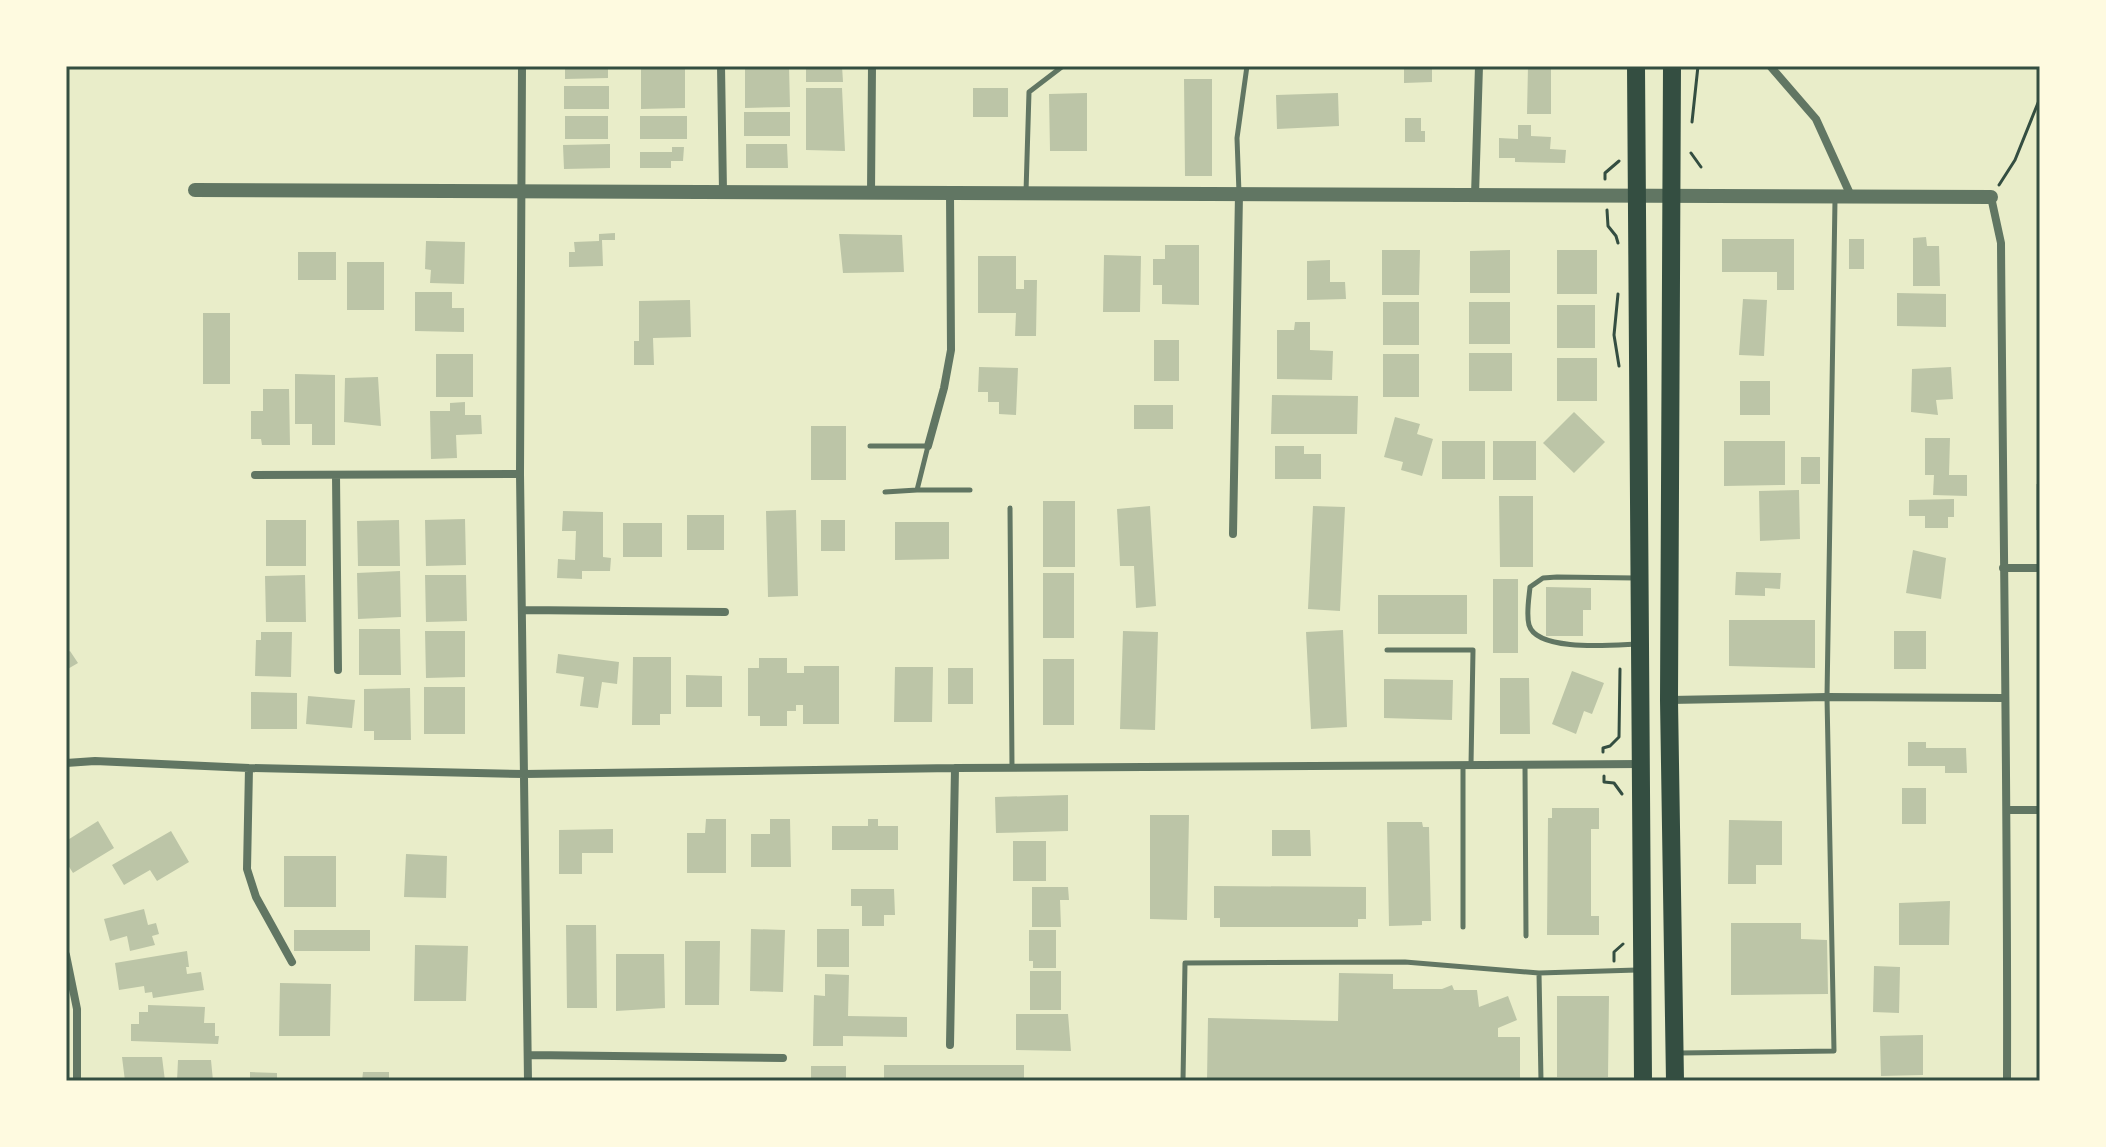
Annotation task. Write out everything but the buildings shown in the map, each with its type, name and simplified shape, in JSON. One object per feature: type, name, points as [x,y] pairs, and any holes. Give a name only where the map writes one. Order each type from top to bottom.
[{"type":"main road","points":[[1636,66],[1643,1081]]},
{"type":"main road","points":[[1672,66],[1669,700],[1675,1081]]},
{"type":"street","points":[[522,66],[520,474],[528,1081]]},
{"type":"street","points":[[721,66],[723,192]]},
{"type":"street","points":[[871,193],[872,66]]},
{"type":"street","points":[[1475,195],[1479,66]]},
{"type":"street","points":[[1770,66],[1816,119],[1851,196]]},
{"type":"street","points":[[195,190],[1991,197],[2001,243],[2003,698],[2008,810],[2007,1081]]},
{"type":"street","points":[[928,446],[951,350],[950,193]]},
{"type":"street","points":[[1233,534],[1239,194]]},
{"type":"street","points":[[255,475],[520,474]]},
{"type":"street","points":[[336,475],[338,670]]},
{"type":"street","points":[[2003,568],[2040,568]]},
{"type":"street","points":[[523,610],[725,612]]},
{"type":"street","points":[[1669,700],[2003,698]]},
{"type":"street","points":[[66,763],[95,761],[524,774],[1642,764]]},
{"type":"street","points":[[249,768],[247,869],[256,897],[292,962]]},
{"type":"street","points":[[950,1045],[955,768]]},
{"type":"street","points":[[2008,810],[2040,810]]},
{"type":"street","points":[[66,955],[77,1009],[77,1081]]},
{"type":"street","points":[[529,1055],[783,1058]]},
{"type":"lane","points":[[1026,193],[1029,92],[1063,66]]},
{"type":"lane","points":[[1239,194],[1237,138],[1247,66]]},
{"type":"lane","points":[[1674,1053],[1834,1051],[1827,697],[1835,196]]},
{"type":"lane","points":[[870,446],[928,446],[917,490]]},
{"type":"lane","points":[[885,492],[970,490]]},
{"type":"lane","points":[[1010,508],[1012,768]]},
{"type":"lane","points":[[1640,578],[1543,578],[1530,587],[1529,625],[1536,636],[1555,644],[1641,644]]},
{"type":"lane","points":[[1387,650],[1473,650],[1463,927]]},
{"type":"lane","points":[[1525,765],[1526,936]]},
{"type":"lane","points":[[1183,1081],[1185,963],[1405,962],[1539,973],[1642,970]]},
{"type":"lane","points":[[1539,973],[1541,1081]]},
{"type":"path","points":[[1691,129],[1698,66]]},
{"type":"path","points":[[1991,197],[2015,160],[2040,98]]},
{"type":"path","points":[[1691,142],[1691,156],[1701,167]]},
{"type":"path","points":[[1619,247],[1616,236],[1608,226],[1605,173],[1621,157]]},
{"type":"path","points":[[1619,369],[1614,335],[1620,283]]},
{"type":"path","points":[[1620,645],[1619,737],[1603,748],[1604,782],[1614,783],[1623,797]]},
{"type":"path","points":[[1613,970],[1614,952],[1626,939]]}]
